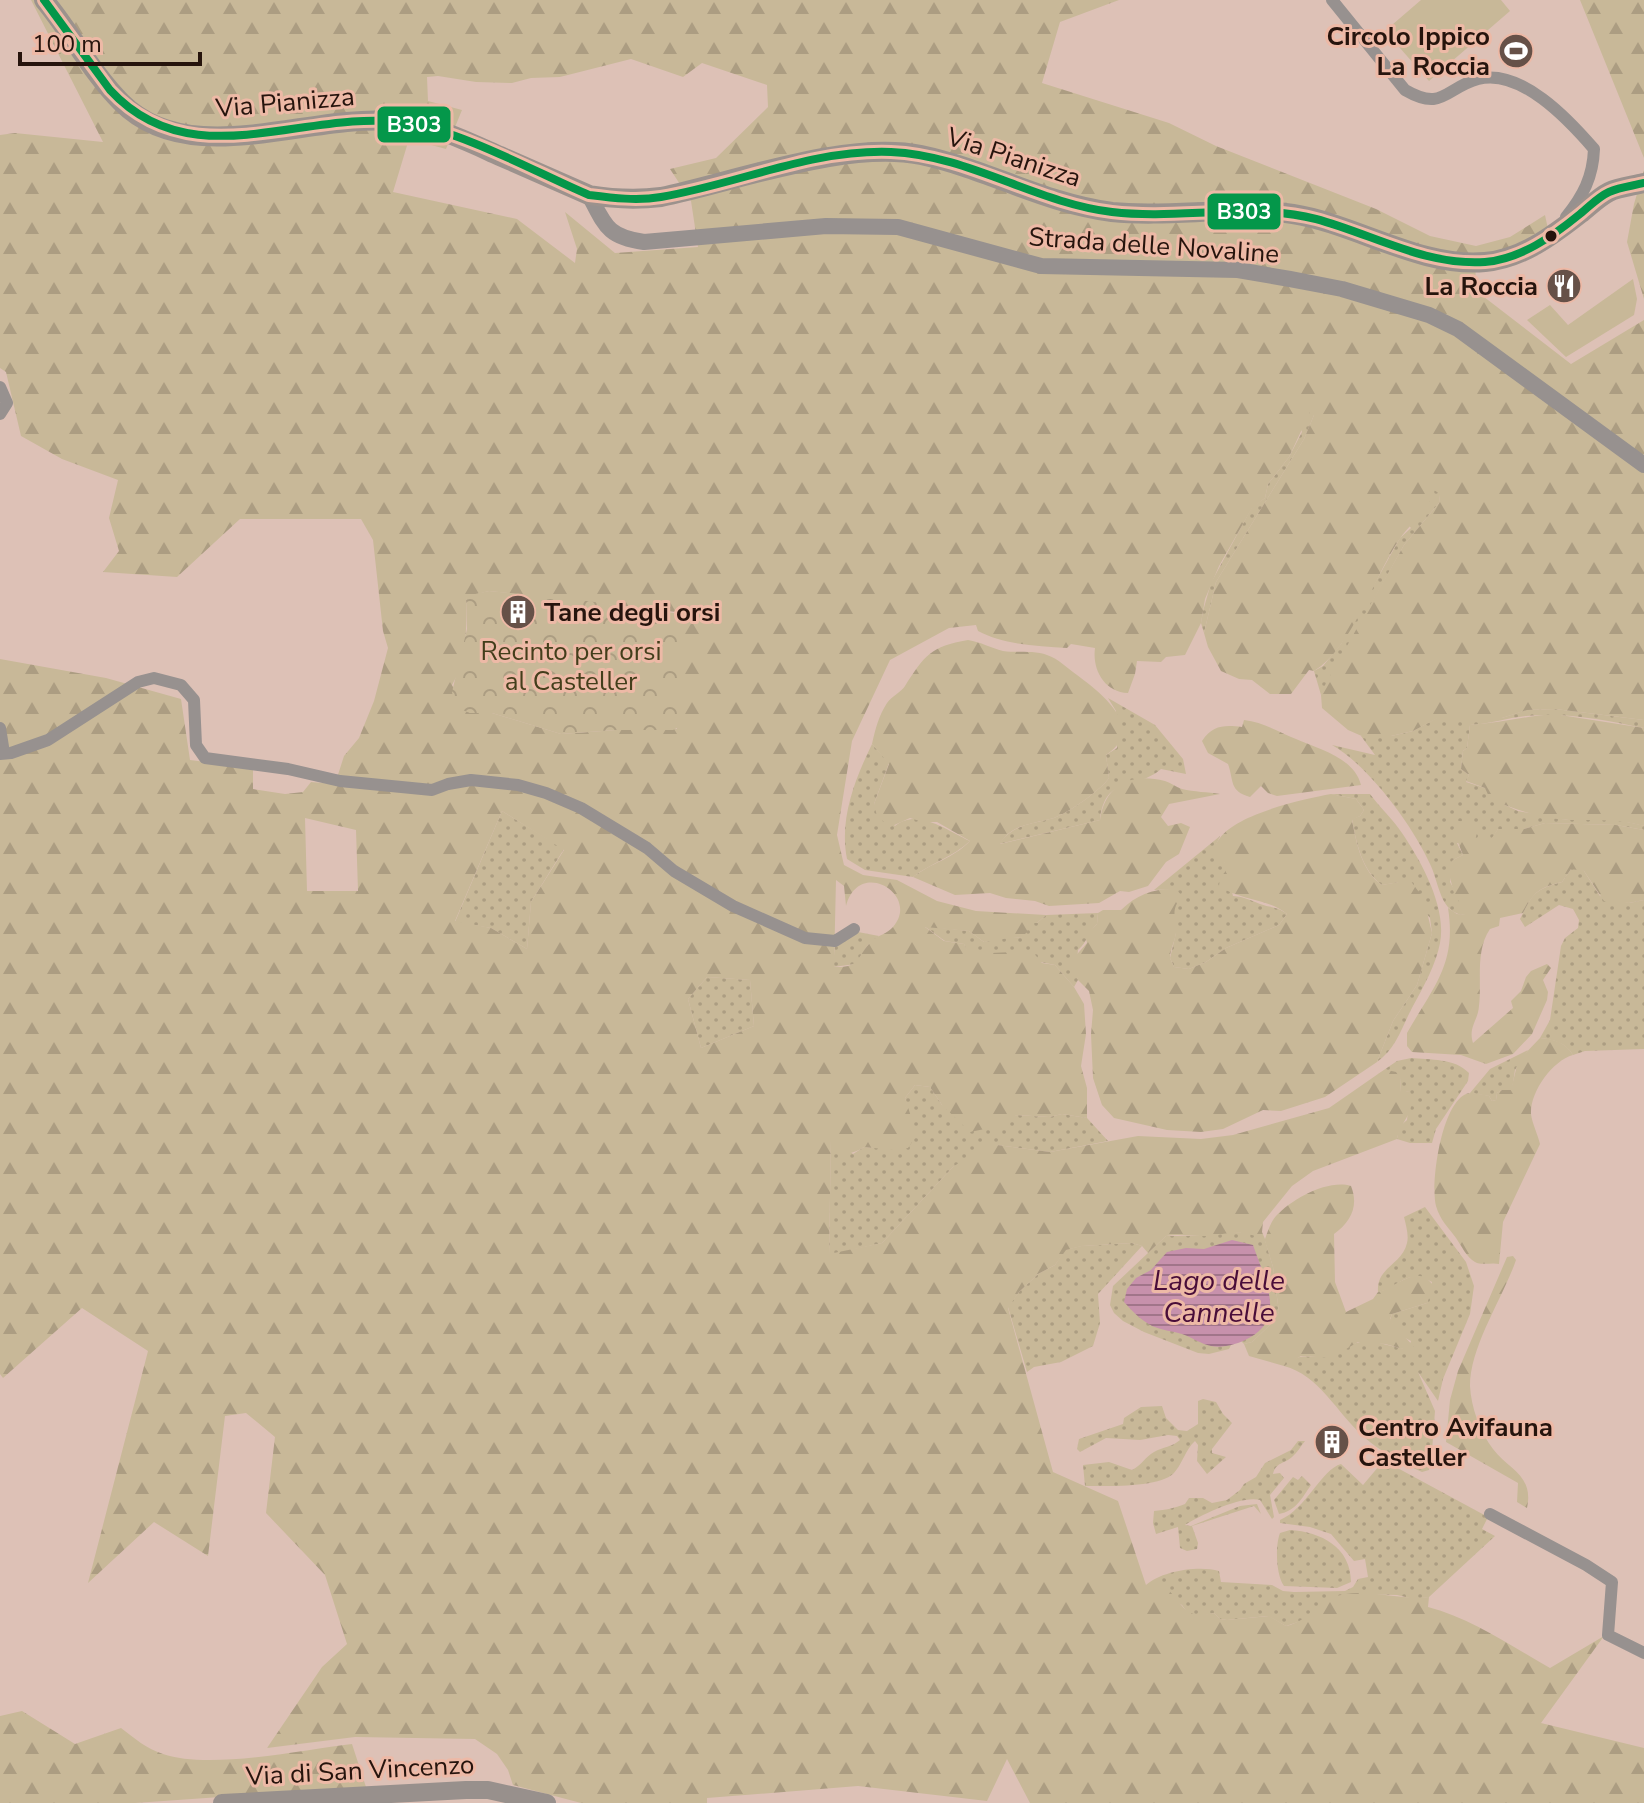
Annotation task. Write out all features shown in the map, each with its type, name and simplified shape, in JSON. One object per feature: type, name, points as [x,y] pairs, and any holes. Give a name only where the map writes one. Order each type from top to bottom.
[{"type":"main road","name":"Via Pianizza","points":[[44,0],[121,102],[159,126],[203,135],[251,135],[358,120],[392,121],[443,130],[589,195],[636,200],[661,197],[837,155],[884,152],[933,159],[1027,192],[1091,209],[1293,214],[1459,263],[1508,259],[1554,232]]},
{"type":"main road","points":[[1554,232],[1608,192],[1644,183]]},
{"type":"main road","name":"Via di San Vincenzo","points":[[222,1803],[466,1790],[488,1790],[547,1803]]},
{"type":"street","name":"Via Pianizza","points":[[1332,0],[1405,90],[1421,99],[1439,99],[1479,79],[1504,79],[1521,84],[1578,130],[1594,149],[1593,170],[1578,203],[1554,232]]},
{"type":"street","name":"Strada delle Novaline","points":[[589,195],[607,228],[623,239],[644,242],[826,226],[898,227],[1041,266],[1238,270],[1342,289],[1429,315],[1458,329],[1644,465]]},
{"type":"street","points":[[0,387],[7,403],[0,414]]},
{"type":"street","points":[[0,728],[2,754],[48,740],[138,682],[154,678],[181,685],[194,700],[196,745],[205,758],[288,769],[340,781],[422,790],[471,780],[532,789],[581,808],[647,848],[674,871],[733,906],[805,938],[835,941],[854,929]]},
{"type":"street","points":[[1490,1514],[1612,1582],[1608,1635],[1644,1653]]},
{"type":"green space","points":[[31,0],[1119,0],[1060,22],[1042,83],[1169,123],[1216,146],[1376,209],[1430,236],[1476,246],[1510,237],[1545,215],[1548,229],[1523,246],[1476,260],[1475,290],[1571,364],[1644,320],[1644,720],[1555,709],[1527,710],[1502,718],[1438,718],[1413,731],[1364,737],[1348,730],[1322,708],[1321,695],[1326,683],[1404,545],[1439,503],[1440,494],[1434,490],[1427,506],[1390,555],[1340,646],[1314,671],[1309,670],[1291,694],[1270,694],[1252,680],[1239,679],[1221,671],[1204,633],[1216,582],[1304,439],[1314,415],[1310,412],[1289,457],[1268,484],[1265,498],[1252,508],[1219,566],[1205,599],[1201,623],[1185,655],[1166,657],[1161,662],[1137,661],[1128,693],[1112,688],[1101,678],[1095,648],[1010,642],[978,631],[976,625],[949,628],[890,660],[852,741],[837,835],[844,865],[863,875],[897,880],[937,901],[976,911],[1046,915],[1037,923],[1028,923],[1027,932],[1021,938],[984,942],[969,931],[925,927],[944,941],[964,944],[969,954],[1032,951],[1042,963],[1055,965],[1074,987],[1084,1004],[1086,1034],[1081,1066],[1087,1088],[1087,1118],[1062,1114],[1049,1117],[1015,1115],[1009,1124],[970,1132],[942,1105],[930,1087],[915,1085],[905,1098],[917,1135],[908,1148],[864,1147],[845,1153],[837,1149],[831,1140],[829,1254],[882,1243],[953,1167],[984,1145],[1050,1152],[1138,1136],[1201,1139],[1233,1135],[1329,1108],[1378,1074],[1387,1070],[1396,1072],[1400,1078],[1401,1092],[1410,1091],[1411,1099],[1410,1111],[1397,1139],[1313,1171],[1292,1186],[1263,1222],[1262,1232],[1265,1239],[1276,1216],[1301,1197],[1332,1185],[1351,1186],[1354,1200],[1352,1213],[1334,1234],[1335,1282],[1346,1312],[1407,1278],[1421,1276],[1434,1287],[1427,1303],[1392,1314],[1390,1319],[1418,1353],[1385,1344],[1358,1342],[1331,1358],[1301,1356],[1284,1366],[1249,1356],[1244,1344],[1252,1342],[1279,1312],[1273,1267],[1265,1241],[1256,1236],[1232,1233],[1166,1236],[1148,1253],[1142,1246],[1132,1243],[1066,1250],[1055,1265],[1038,1274],[1019,1292],[1008,1308],[1053,1472],[1118,1501],[1146,1585],[1164,1586],[1190,1613],[1214,1613],[1220,1619],[1227,1620],[1269,1616],[1286,1626],[1301,1620],[1327,1600],[1345,1594],[1429,1597],[1428,1607],[1475,1625],[1550,1668],[1604,1636],[1541,1723],[1644,1748],[1644,1803],[1030,1803],[1007,1759],[987,1801],[858,1786],[707,1798],[707,1803],[581,1803],[513,1785],[508,1770],[497,1754],[475,1739],[355,1737],[267,1748],[322,1667],[347,1644],[325,1575],[266,1513],[275,1437],[246,1413],[225,1416],[208,1556],[154,1522],[88,1583],[148,1351],[82,1308],[3,1378],[0,1374],[0,659],[106,678],[181,699],[190,760],[253,768],[253,789],[285,794],[303,792],[311,782],[335,784],[344,756],[359,738],[374,701],[388,648],[383,631],[373,540],[361,519],[240,519],[177,577],[103,572],[119,551],[109,518],[118,480],[62,459],[21,436],[6,372],[0,368],[0,135],[15,133],[103,142]],"holes":[[[631,59],[683,77],[702,63],[767,85],[768,107],[716,158],[670,169],[691,201],[698,247],[615,253],[565,212],[577,249],[575,263],[517,219],[393,192],[409,139],[446,149],[462,110],[428,101],[427,77],[512,83],[531,78],[560,77]],[[489,591],[676,612],[677,729],[561,734],[492,713],[470,713],[452,685],[463,654],[466,597]],[[502,811],[564,850],[531,902],[527,949],[491,928],[455,921]],[[305,818],[356,830],[358,891],[307,891]],[[836,880],[844,886],[846,906],[853,892],[863,884],[885,886],[894,893],[900,915],[893,927],[872,941],[858,960],[843,967],[834,967]],[[707,977],[750,980],[754,1026],[701,1048],[688,999]]]},
{"type":"green space","points":[[1421,0],[1501,0],[1510,11],[1429,81],[1385,31]]},
{"type":"green space","points":[[1580,0],[1644,0],[1644,158]]},
{"type":"green space","points":[[1644,170],[1644,299],[1627,242]]},
{"type":"green space","points":[[1633,279],[1637,299],[1634,315],[1566,357],[1527,320],[1550,305],[1568,325]]},
{"type":"green space","points":[[1285,390],[1447,490],[1440,495],[1439,503],[1404,545],[1321,695],[1314,671],[1323,666],[1341,644],[1400,538],[1411,528],[1314,415],[1304,439],[1216,582],[1204,633],[1201,623],[1211,583],[1252,507],[1265,498],[1268,484],[1289,457],[1302,432]]},
{"type":"green space","name":"Recinto per orsi al Casteller","points":[[489,591],[681,614],[681,726],[673,730],[561,734],[492,713],[470,713],[460,709],[454,702],[452,692],[467,629],[466,596]]},
{"type":"green space","points":[[968,640],[1003,651],[1037,653],[1055,659],[1108,701],[1121,723],[1122,734],[1118,745],[1106,755],[1109,778],[1105,783],[1092,795],[1054,818],[1010,832],[1000,844],[1100,820],[1107,798],[1130,780],[1165,781],[1182,789],[1220,794],[1169,804],[1161,817],[1168,826],[1181,823],[1190,827],[1179,854],[1166,862],[1148,886],[1129,892],[1120,891],[1099,903],[1049,906],[990,893],[955,895],[913,877],[970,841],[937,822],[910,818],[890,827],[877,816],[874,804],[889,764],[872,744],[873,739],[887,703],[924,660],[937,649]]},
{"type":"green space","points":[[1108,698],[1155,725],[1183,759],[1186,774],[1161,769],[1142,780],[1115,789],[1103,806],[1100,820],[999,844],[1010,832],[1067,811],[1092,795],[1109,778],[1106,755],[1117,748],[1116,711]]},
{"type":"green space","points":[[1555,709],[1644,720],[1644,728],[1556,715],[1526,716],[1470,725],[1461,769],[1469,775],[1466,782],[1485,788],[1505,805],[1518,811],[1567,820],[1613,819],[1644,826],[1644,830],[1616,825],[1545,823],[1524,829],[1498,829],[1490,842],[1457,843],[1463,855],[1453,860],[1450,882],[1468,915],[1456,913],[1443,900],[1430,864],[1401,815],[1374,781],[1332,745],[1375,755],[1361,736],[1391,736],[1413,731],[1437,718],[1502,718],[1526,710]]},
{"type":"green space","points":[[1554,714],[1644,728],[1644,826],[1538,816],[1490,799],[1485,788],[1466,781],[1469,775],[1461,769],[1470,725]]},
{"type":"green space","points":[[1244,720],[1264,725],[1334,755],[1351,767],[1361,785],[1277,796],[1261,786],[1250,797],[1243,795],[1233,785],[1228,764],[1208,753],[1202,741],[1219,727],[1242,727]]},
{"type":"green space","points":[[872,744],[889,763],[874,804],[895,826],[913,819],[923,820],[970,841],[913,877],[865,870],[847,859],[847,814]]},
{"type":"green space","points":[[1331,794],[1370,794],[1417,857],[1431,885],[1440,915],[1440,943],[1433,967],[1394,1043],[1377,1062],[1393,1021],[1417,985],[1432,933],[1430,918],[1400,882],[1382,885],[1369,872],[1358,846],[1352,819],[1364,810],[1356,799]]},
{"type":"green space","points":[[1331,794],[1356,799],[1364,810],[1352,820],[1365,865],[1382,885],[1410,880],[1424,899],[1432,933],[1417,985],[1393,1021],[1377,1062],[1325,1097],[1281,1111],[1263,1110],[1223,1129],[1201,1132],[1167,1130],[1114,1118],[1102,1105],[1093,1078],[1093,1010],[1089,991],[1078,980],[1071,961],[1087,943],[1085,935],[1097,924],[1098,913],[1121,910],[1147,893],[1176,889],[1182,896],[1175,911],[1176,933],[1170,958],[1174,967],[1189,969],[1226,948],[1279,925],[1287,914],[1219,886],[1225,863],[1214,856],[1216,844],[1229,829],[1255,815]]},
{"type":"green space","points":[[502,811],[564,849],[531,902],[527,949],[491,928],[455,922]]},
{"type":"green space","points":[[1458,821],[1471,822],[1478,828],[1475,841],[1489,842],[1498,829],[1524,829],[1545,823],[1616,825],[1644,830],[1644,900],[1629,903],[1604,901],[1584,871],[1571,869],[1562,882],[1538,892],[1523,913],[1500,918],[1499,926],[1490,929],[1482,947],[1479,1006],[1472,1033],[1473,1043],[1513,1008],[1511,1001],[1521,991],[1531,971],[1547,964],[1551,968],[1543,980],[1548,992],[1547,1000],[1532,1034],[1513,1054],[1486,1064],[1461,1055],[1412,1052],[1407,1046],[1407,1033],[1434,988],[1446,960],[1450,928],[1448,908],[1457,914],[1467,915],[1454,893],[1447,866],[1463,855],[1453,830]]},
{"type":"green space","points":[[1220,836],[1216,845],[1225,863],[1233,896],[1277,908],[1287,914],[1279,925],[1226,948],[1206,962],[1189,969],[1174,967],[1170,958],[1176,933],[1173,918],[1176,889],[1154,890]]},
{"type":"green space","points":[[1579,868],[1600,896],[1629,903],[1644,900],[1644,1049],[1585,1051],[1573,1055],[1559,1042],[1540,1038],[1550,1020],[1561,946],[1565,938],[1578,928],[1579,920],[1573,909],[1559,905],[1525,927],[1520,919],[1535,894],[1562,882],[1571,869]]},
{"type":"green space","points":[[1098,913],[1097,924],[1078,950],[1078,980],[1074,987],[1055,965],[1001,954],[968,954],[964,944],[945,941],[924,926],[969,931],[984,942],[1007,937],[1021,938],[1028,923],[1037,923],[1046,915]]},
{"type":"green space","points":[[858,932],[879,936],[867,946],[856,964],[833,967],[835,944]]},
{"type":"green space","points":[[707,977],[750,980],[754,1026],[701,1048],[688,999]]},
{"type":"green space","points":[[1540,1038],[1559,1042],[1573,1055],[1550,1071],[1534,1096],[1531,1114],[1540,1144],[1503,1222],[1499,1264],[1478,1263],[1467,1254],[1436,1206],[1435,1180],[1440,1142],[1452,1108],[1461,1097],[1475,1093],[1489,1096],[1492,1101],[1502,1090],[1511,1090],[1518,1061]]},
{"type":"green space","points":[[1528,1050],[1515,1070],[1512,1090],[1502,1090],[1492,1101],[1489,1096],[1470,1093],[1490,1069]]},
{"type":"green space","points":[[1411,1058],[1450,1062],[1469,1073],[1468,1081],[1436,1129],[1432,1143],[1410,1143],[1397,1139],[1399,1127],[1407,1120],[1410,1091],[1401,1093],[1400,1078],[1378,1074],[1397,1061]]},
{"type":"green space","points":[[915,1085],[930,1087],[942,1105],[1014,1115],[1049,1117],[1062,1114],[1087,1118],[1108,1141],[1050,1152],[997,1145],[953,1167],[882,1243],[829,1255],[831,1137],[853,1154],[864,1147],[876,1148],[910,1120],[905,1098]]},
{"type":"green space","points":[[1425,1207],[1466,1262],[1474,1286],[1470,1314],[1443,1379],[1438,1401],[1418,1372],[1435,1411],[1431,1464],[1429,1470],[1422,1472],[1369,1441],[1318,1386],[1284,1366],[1300,1357],[1329,1355],[1360,1342],[1408,1349],[1411,1341],[1399,1335],[1390,1320],[1392,1314],[1427,1303],[1432,1282],[1409,1278],[1378,1292],[1378,1284],[1407,1243],[1404,1217]]},
{"type":"green space","name":"Lago delle Cannelle","points":[[1253,1233],[1265,1240],[1273,1267],[1279,1312],[1252,1342],[1244,1344],[1241,1341],[1260,1321],[1232,1343],[1229,1349],[1209,1354],[1198,1353],[1144,1332],[1114,1313],[1110,1305],[1113,1286],[1166,1236]]},
{"type":"green space","points":[[1132,1243],[1142,1246],[1098,1294],[1100,1323],[1093,1346],[1061,1362],[1034,1367],[1027,1372],[1008,1307],[1019,1292],[1038,1274],[1055,1265],[1065,1250]]},
{"type":"green space","points":[[1513,1256],[1516,1260],[1475,1355],[1470,1386],[1474,1411],[1484,1435],[1499,1456],[1524,1480],[1527,1508],[1517,1502],[1518,1483],[1446,1442],[1450,1400],[1458,1371],[1507,1257]]},
{"type":"green space","points":[[1198,1401],[1216,1402],[1232,1423],[1212,1449],[1212,1453],[1226,1457],[1207,1474],[1197,1461],[1198,1445],[1195,1441],[1174,1473],[1167,1478],[1132,1485],[1085,1486],[1083,1465],[1109,1462],[1132,1470],[1154,1452],[1180,1440],[1177,1436],[1168,1435],[1140,1440],[1106,1438],[1080,1452],[1077,1449],[1079,1439],[1123,1424],[1124,1418],[1141,1407],[1162,1406],[1166,1418],[1178,1430],[1187,1431],[1198,1424]]},
{"type":"green space","points":[[1298,1441],[1305,1441],[1294,1455],[1276,1467],[1273,1474],[1280,1473],[1284,1478],[1270,1495],[1272,1519],[1260,1500],[1243,1500],[1211,1511],[1185,1525],[1191,1526],[1240,1506],[1257,1504],[1261,1514],[1254,1506],[1192,1526],[1197,1549],[1187,1551],[1180,1548],[1178,1527],[1156,1534],[1154,1511],[1185,1504],[1189,1498],[1203,1498],[1212,1503],[1227,1500],[1256,1477],[1265,1463],[1291,1450]]},
{"type":"green space","points":[[1341,1464],[1363,1485],[1379,1466],[1392,1465],[1488,1517],[1482,1529],[1495,1536],[1429,1597],[1414,1599],[1397,1595],[1355,1594],[1323,1604],[1307,1619],[1286,1626],[1268,1616],[1227,1620],[1220,1619],[1214,1613],[1198,1617],[1189,1615],[1182,1605],[1146,1585],[1181,1570],[1211,1569],[1219,1571],[1221,1582],[1272,1585],[1283,1591],[1345,1591],[1353,1587],[1358,1579],[1368,1577],[1365,1559],[1354,1561],[1331,1534],[1310,1527],[1280,1523],[1327,1473]]},
{"type":"green space","points":[[1302,1476],[1311,1485],[1294,1507],[1279,1514],[1274,1500],[1293,1477],[1298,1480]]},
{"type":"green space","points":[[1290,1530],[1313,1534],[1332,1544],[1346,1559],[1351,1582],[1337,1588],[1284,1586],[1278,1568],[1277,1545],[1280,1533]]},
{"type":"green space","points":[[22,1711],[75,1744],[121,1728],[152,1749],[182,1758],[256,1757],[352,1744],[366,1787],[135,1803],[0,1803],[0,1716]]},
{"type":"water","name":"Lago delle Cannelle","points":[[1232,1240],[1253,1245],[1265,1278],[1270,1311],[1268,1320],[1256,1334],[1228,1346],[1207,1345],[1152,1326],[1124,1302],[1127,1289],[1136,1278],[1151,1270],[1167,1252],[1186,1248],[1204,1249]]},
{"type":"transit line","name":"B303","points":[[44,0],[110,90],[142,117],[177,131],[214,136],[369,121],[407,123],[475,144],[589,195],[634,199],[661,197],[804,161],[891,152],[947,161],[1084,207],[1138,214],[1240,211],[1291,214],[1337,225],[1420,254],[1463,262],[1485,262],[1524,251],[1559,230],[1605,194],[1644,183]]},
{"type":"place","name":"Circolo Ippico La Roccia","points":[[1516,51]]},
{"type":"place","name":"La Roccia","points":[[1564,286]]},
{"type":"place","name":"Tane degli orsi","points":[[518,612]]},
{"type":"place","name":"Centro Avifauna Casteller","points":[[1332,1442]]}]
